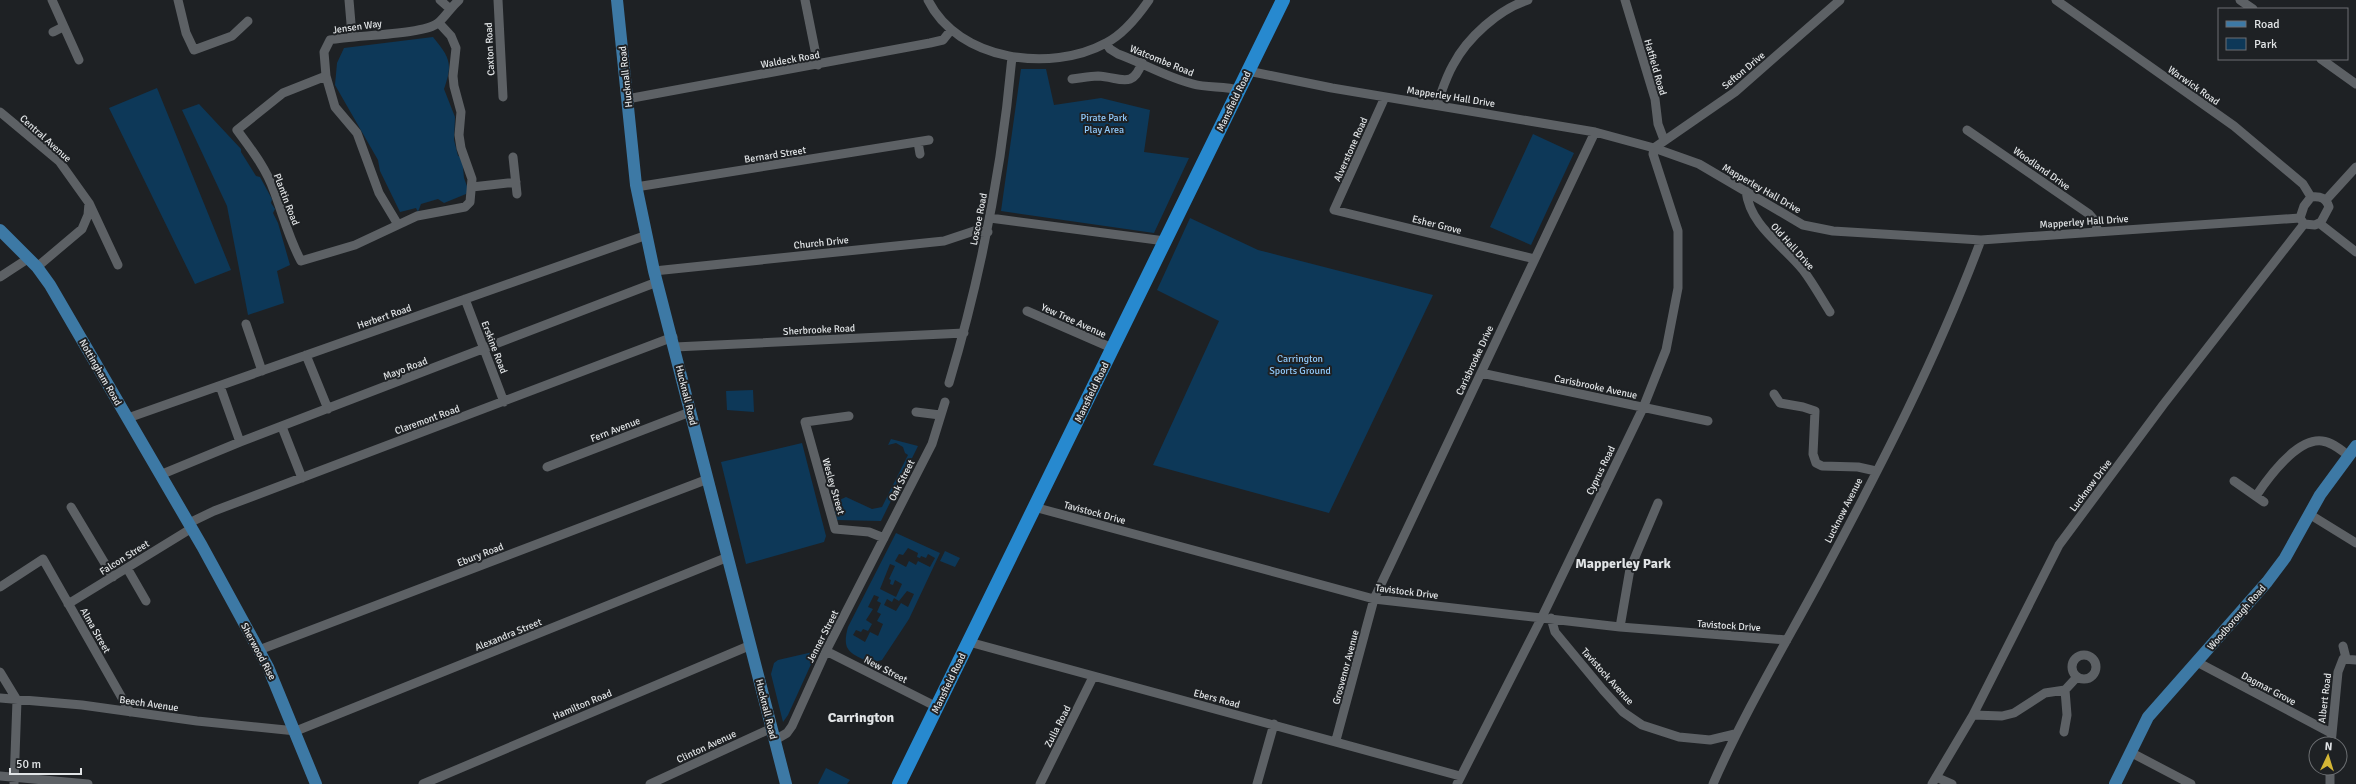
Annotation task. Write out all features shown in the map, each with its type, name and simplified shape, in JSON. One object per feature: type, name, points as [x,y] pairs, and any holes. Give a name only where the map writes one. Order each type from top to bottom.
[{"type":"highway","name":"Mansfield Road","points":[[899,784],[1283,0]]},
{"type":"main road","name":"Hucknall Road","points":[[617,0],[636,187],[656,277],[674,342],[690,412],[786,784]]},
{"type":"main road","name":"Nottingham Road","points":[[0,230],[33,262],[59,299],[190,526]]},
{"type":"main road","name":"Woodborough Road","points":[[2115,784],[2148,718],[2267,582],[2285,558],[2309,514],[2353,451]]},
{"type":"main road","name":"Sherwood Rise","points":[[190,526],[259,650],[278,688],[316,784]]},
{"type":"street","points":[[52,0],[79,60]]},
{"type":"street","points":[[178,0],[186,33],[194,50],[232,36],[248,21]]},
{"type":"street","points":[[349,0],[352,36]]},
{"type":"street","points":[[440,0],[449,8]]},
{"type":"street","points":[[397,223],[417,216],[465,207],[470,202],[472,179],[461,148],[459,135],[461,112],[454,86],[456,48],[450,36],[439,23],[449,8],[459,0]]},
{"type":"street","name":"Caxton Road","points":[[498,0],[503,97]]},
{"type":"street","points":[[805,0],[818,65]]},
{"type":"street","points":[[928,0],[951,30],[988,52],[1012,57],[1053,57],[1079,53],[1106,43],[1137,17],[1149,0]]},
{"type":"street","points":[[1437,104],[1452,65],[1462,51],[1498,16],[1517,4],[1528,0]]},
{"type":"street","name":"Hatfield Road","points":[[1625,0],[1655,99],[1658,124],[1664,140]]},
{"type":"street","name":"Sefton Drive","points":[[1654,148],[1735,92],[1840,0]]},
{"type":"street","name":"Warwick Road","points":[[2056,0],[2234,126],[2303,184],[2311,197]]},
{"type":"street","points":[[2240,0],[2251,8]]},
{"type":"street","name":"Jensen Way","points":[[397,223],[379,192],[357,133],[335,107],[326,76],[324,52],[326,44],[330,40],[352,36],[426,30],[439,23]]},
{"type":"street","points":[[53,32],[63,27]]},
{"type":"street","name":"Waldeck Road","points":[[627,99],[818,65],[930,43],[943,40],[951,30]]},
{"type":"street","name":"Watcombe Road","points":[[1106,43],[1110,49],[1118,54],[1142,62],[1174,78],[1194,84],[1226,87],[1239,90]]},
{"type":"street","name":"Loscoe Road","points":[[949,383],[964,333],[988,232],[1005,126],[1012,57]]},
{"type":"street","points":[[2322,60],[2356,84]]},
{"type":"street","points":[[1072,80],[1097,74],[1126,80],[1134,78],[1142,62]]},
{"type":"street","name":"Mapperley Hall Drive","points":[[1248,71],[1385,97],[1437,104],[1594,132],[1654,148],[1699,164],[1803,225],[1833,231],[1981,240],[2097,231],[2302,221]]},
{"type":"street","name":"Plantin Road","points":[[326,76],[283,94],[237,130],[252,150],[271,183],[291,239],[301,261],[355,245],[397,223]]},
{"type":"street","name":"Alverstone Road","points":[[1334,210],[1385,97]]},
{"type":"street","name":"Central Avenue","points":[[0,112],[59,161],[89,202],[118,265]]},
{"type":"street","name":"Woodland Drive","points":[[1967,130],[2089,214],[2096,222],[2097,231]]},
{"type":"street","name":"Carisbrooke Drive","points":[[1374,599],[1594,132]]},
{"type":"street","name":"Bernard Street","points":[[636,187],[929,140]]},
{"type":"street","points":[[918,142],[920,154]]},
{"type":"street","name":"Cyprus Road","points":[[1459,780],[1546,617],[1643,408],[1668,342],[1676,304],[1680,256],[1678,231],[1653,154],[1654,148]]},
{"type":"street","points":[[513,157],[517,194]]},
{"type":"street","points":[[2326,200],[2356,168]]},
{"type":"street","points":[[472,187],[516,182]]},
{"type":"street","name":"Old Hall Drive","points":[[1746,192],[1747,199],[1766,234],[1802,270],[1830,312]]},
{"type":"street","points":[[2302,221],[2309,225],[2319,223],[2327,214],[2329,207],[2326,200],[2320,196],[2311,197]]},
{"type":"street","name":"Lucknow Drive","points":[[1934,780],[1973,715],[2059,545],[2302,221],[2304,206],[2311,197]]},
{"type":"street","points":[[0,277],[33,262],[82,229],[88,215],[89,202]]},
{"type":"street","name":"Esher Grove","points":[[1334,210],[1535,259]]},
{"type":"street","points":[[990,218],[1165,241]]},
{"type":"street","points":[[2319,223],[2356,252]]},
{"type":"street","name":"Church Drive","points":[[656,277],[944,240],[974,231],[988,232]]},
{"type":"street","name":"Herbert Road","points":[[128,418],[647,235]]},
{"type":"street","name":"Lucknow Avenue","points":[[1713,784],[1735,734],[1787,640],[1876,472],[1913,396],[1969,271],[1981,240]]},
{"type":"street","name":"Mayo Road","points":[[160,475],[240,442],[484,349],[656,277]]},
{"type":"street","name":"Erskine Road","points":[[464,299],[504,402]]},
{"type":"street","name":"Yew Tree Avenue","points":[[1027,311],[1112,348]]},
{"type":"street","points":[[246,324],[262,371]]},
{"type":"street","name":"Sherbrooke Road","points":[[674,342],[964,333]]},
{"type":"street","name":"Claremont Road","points":[[190,526],[214,511],[504,402],[674,342]]},
{"type":"street","points":[[306,355],[328,409]]},
{"type":"street","name":"Carisbrooke Avenue","points":[[1481,373],[1708,421]]},
{"type":"street","points":[[220,386],[240,442]]},
{"type":"street","points":[[1774,394],[1780,403],[1803,407],[1815,411],[1813,454],[1816,463],[1822,466],[1858,467],[1876,472]]},
{"type":"street","points":[[916,412],[940,415],[945,402]]},
{"type":"street","name":"Fern Avenue","points":[[547,467],[690,412]]},
{"type":"street","name":"Oak Street","points":[[884,538],[913,482],[936,431],[940,415]]},
{"type":"street","name":"Wesley Street","points":[[849,416],[805,422],[835,530],[870,532],[884,538]]},
{"type":"street","points":[[282,427],[302,478]]},
{"type":"street","points":[[2256,496],[2275,469],[2305,444],[2321,441],[2353,451]]},
{"type":"street","name":"Ebury Road","points":[[259,650],[708,479]]},
{"type":"street","points":[[2234,481],[2264,502]]},
{"type":"street","points":[[1620,627],[1630,569],[1658,503]]},
{"type":"street","points":[[71,507],[113,577]]},
{"type":"street","name":"Tavistock Drive","points":[[1034,507],[1374,599],[1546,617],[1620,627],[1787,640]]},
{"type":"street","points":[[2309,514],[2356,543]]},
{"type":"street","name":"Falcon Street","points":[[68,604],[113,577],[190,526]]},
{"type":"street","name":"Jenner Street","points":[[774,734],[787,733],[792,726],[826,651],[884,538]]},
{"type":"street","name":"Alexandra Street","points":[[296,731],[728,557]]},
{"type":"street","name":"Alma Street","points":[[0,587],[43,559],[130,712]]},
{"type":"street","points":[[127,568],[146,601]]},
{"type":"street","name":"Grosvenor Avenue","points":[[1336,740],[1374,599]]},
{"type":"street","name":"Tavistock Avenue","points":[[1546,617],[1555,632],[1603,690],[1623,712],[1642,725],[1679,737],[1710,740],[1735,734]]},
{"type":"street","name":"Ebers Road","points":[[969,642],[1094,677],[1336,740],[1459,780]]},
{"type":"street","name":"Hamilton Road","points":[[423,784],[751,645]]},
{"type":"street","points":[[2343,646],[2346,658],[2356,660]]},
{"type":"street","name":"New Street","points":[[826,651],[937,707]]},
{"type":"street","name":"Albert Road","points":[[2331,733],[2338,672],[2343,658],[2346,658]]},
{"type":"street","name":"Dagmar Grove","points":[[2197,662],[2331,733]]},
{"type":"street","points":[[0,672],[17,700],[14,781]]},
{"type":"street","name":"Zulla Road","points":[[1040,784],[1094,677]]},
{"type":"street","points":[[1973,715],[2002,716],[2014,713],[2045,693],[2065,690],[2078,677]]},
{"type":"street","points":[[2064,732],[2067,715],[2065,690]]},
{"type":"street","name":"Beech Avenue","points":[[0,698],[82,705],[296,731]]},
{"type":"street","points":[[1257,784],[1274,724]]},
{"type":"street","name":"Clinton Avenue","points":[[650,784],[774,734]]},
{"type":"street","points":[[2130,752],[2191,784]]},
{"type":"street","points":[[0,776],[14,781],[88,784]]},
{"type":"street","points":[[1934,780],[1952,784]]},
{"type":"green space","points":[[433,37],[443,50],[448,61],[449,67],[444,89],[455,117],[454,140],[458,156],[462,157],[464,178],[468,189],[466,194],[444,203],[438,199],[421,204],[418,212],[416,208],[400,212],[380,171],[378,160],[335,85],[337,63],[344,48]]},
{"type":"green space","name":"Pirate Park Play Area","points":[[1021,69],[1046,69],[1054,105],[1101,98],[1150,110],[1144,152],[1189,158],[1154,233],[1001,211]]},
{"type":"green space","points":[[157,88],[231,270],[195,284],[109,108]]},
{"type":"green space","points":[[199,104],[241,149],[241,152],[256,176],[260,177],[272,199],[271,203],[275,209],[273,213],[278,223],[290,265],[277,271],[284,303],[248,315],[227,206],[182,110]]},
{"type":"green space","points":[[1533,134],[1574,153],[1531,245],[1490,227]]},
{"type":"green space","name":"Carrington Sports Ground","points":[[1190,218],[1258,250],[1433,295],[1329,513],[1153,465],[1219,321],[1157,290]]},
{"type":"green space","points":[[753,390],[754,412],[727,410],[726,391]]},
{"type":"green space","points":[[891,439],[918,446],[881,521],[837,520],[833,503],[846,497],[872,509],[882,507],[908,455],[905,453],[903,447],[896,443],[888,445]]},
{"type":"green space","points":[[802,443],[826,536],[824,542],[746,564],[721,462]]},
{"type":"green space","points":[[896,533],[940,553],[909,619],[882,660],[871,663],[849,651],[846,642],[848,627]],"holes":[[[908,548],[918,553],[917,557],[920,558],[921,556],[926,558],[928,554],[935,558],[930,567],[918,561],[916,565],[909,561],[906,567],[895,561],[899,554],[903,555]],[[890,564],[895,566],[889,579],[891,580],[890,584],[893,585],[895,580],[902,584],[896,597],[880,589]],[[907,591],[914,594],[908,607],[901,603],[896,611],[884,605],[887,599],[892,602],[894,598],[899,601]],[[874,595],[879,597],[877,601],[881,603],[877,612],[881,614],[877,621],[883,624],[878,636],[870,632],[865,642],[853,635],[856,630],[861,632],[863,629],[868,631],[872,624],[866,620],[873,609],[868,607]]]},
{"type":"green space","points":[[945,551],[960,558],[955,567],[940,561]]},
{"type":"green space","points":[[817,651],[788,715],[783,722],[771,674],[774,663],[778,660]]},
{"type":"green space","points":[[826,768],[850,780],[847,784],[818,784]]},
{"type":"district","name":"Mapperley Park","points":[[1623,563]]},
{"type":"district","name":"Carrington","points":[[861,717]]}]
